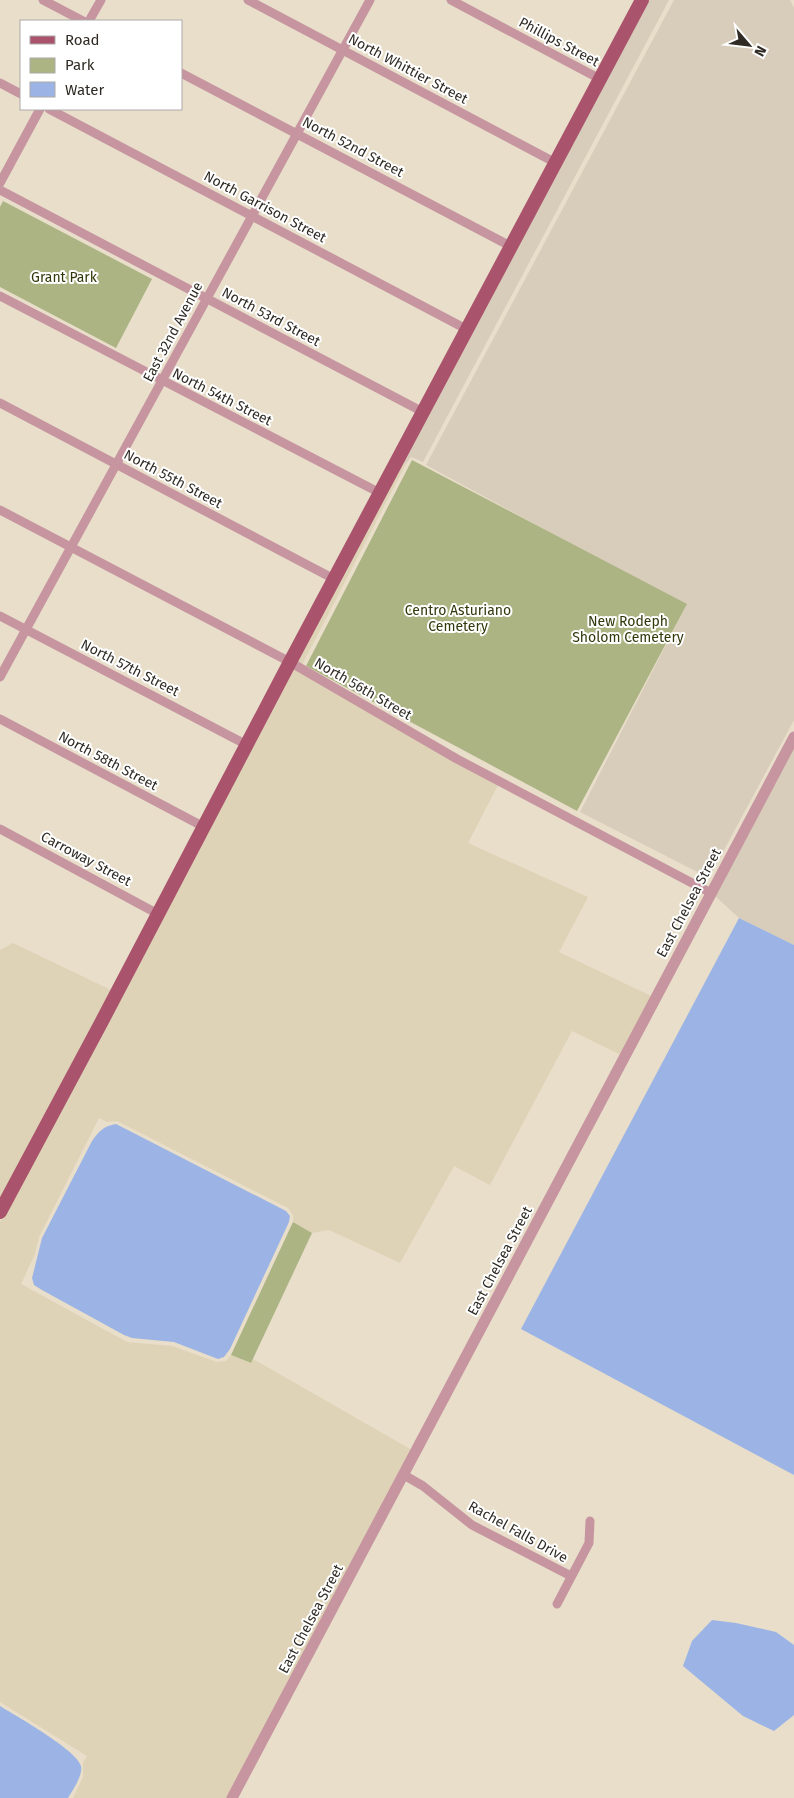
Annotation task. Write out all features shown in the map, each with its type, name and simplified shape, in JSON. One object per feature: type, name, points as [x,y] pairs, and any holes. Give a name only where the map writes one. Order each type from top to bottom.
[{"type":"main road","points":[[0,1212],[642,0]]},
{"type":"street","points":[[43,0],[81,20]]},
{"type":"street","points":[[90,20],[101,0]]},
{"type":"street","name":"North Whittier Street","points":[[248,0],[556,163]]},
{"type":"street","name":"East 32nd Avenue","points":[[0,677],[370,0]]},
{"type":"street","name":"Phillips Street","points":[[451,0],[600,79]]},
{"type":"street","name":"North 52nd Street","points":[[182,74],[512,246]]},
{"type":"street","points":[[0,83],[20,93]]},
{"type":"street","points":[[0,183],[39,110]]},
{"type":"street","name":"North Garrison Street","points":[[51,110],[468,330]]},
{"type":"street","name":"North 53rd Street","points":[[0,190],[423,412]]},
{"type":"street","name":"North 54th Street","points":[[0,296],[380,494]]},
{"type":"street","name":"North 55th Street","points":[[0,403],[334,579]]},
{"type":"street","name":"North 56th Street","points":[[0,510],[290,662],[457,759],[711,893]]},
{"type":"street","name":"North 57th Street","points":[[0,616],[246,745]]},
{"type":"street","name":"North 58th Street","points":[[0,719],[204,827]]},
{"type":"street","name":"East Chelsea Street","points":[[232,1798],[794,737]]},
{"type":"street","name":"Carroway Street","points":[[0,829],[158,914]]},
{"type":"street","name":"Rachel Falls Drive","points":[[404,1475],[423,1486],[472,1525],[571,1576]]},
{"type":"street","points":[[557,1604],[589,1543],[590,1522]]},
{"type":"shaded area","points":[[647,0],[669,0],[423,462],[411,457],[406,464],[402,462]]},
{"type":"shaded area","points":[[674,0],[790,0],[794,8],[794,720],[709,878],[580,812],[686,606],[426,465]]},
{"type":"shaded area","points":[[402,462],[406,464],[302,665],[296,661]]},
{"type":"shaded area","points":[[292,668],[498,785],[468,843],[588,897],[559,952],[651,996],[621,1055],[572,1031],[490,1185],[454,1166],[400,1263],[329,1230],[312,1233],[293,1222],[293,1215],[288,1208],[117,1121],[107,1122],[99,1118],[39,1237],[35,1254],[21,1284],[127,1342],[172,1346],[217,1362],[226,1361],[231,1355],[250,1363],[253,1359],[412,1450],[227,1798],[73,1798],[83,1777],[83,1763],[87,1756],[0,1702],[0,1222]]},
{"type":"shaded area","points":[[794,747],[794,945],[739,918],[715,896]]},
{"type":"shaded area","points":[[13,943],[113,991],[0,1203],[0,950]]},
{"type":"green space","name":"Grant Park","points":[[3,201],[152,279],[116,348],[0,287],[0,207]]},
{"type":"green space","name":"Centro Asturiano Cemetery","points":[[412,460],[687,604],[577,811],[306,666]]},
{"type":"green space","points":[[293,1222],[312,1233],[251,1363],[231,1355]]},
{"type":"water","points":[[739,918],[794,945],[794,1475],[521,1329]]},
{"type":"water","points":[[116,1124],[286,1211],[290,1216],[289,1222],[230,1349],[224,1357],[218,1359],[174,1342],[132,1338],[124,1335],[34,1285],[32,1278],[42,1238],[92,1141],[102,1130]]},
{"type":"water","points":[[712,1620],[776,1632],[794,1645],[794,1715],[774,1731],[743,1716],[683,1666],[692,1641]]},
{"type":"water","points":[[0,1706],[45,1734],[77,1759],[81,1766],[81,1774],[68,1798],[0,1798]]},
{"type":"park label","name":"New Rodeph Sholom Cemetery","points":[[628,630]]}]
